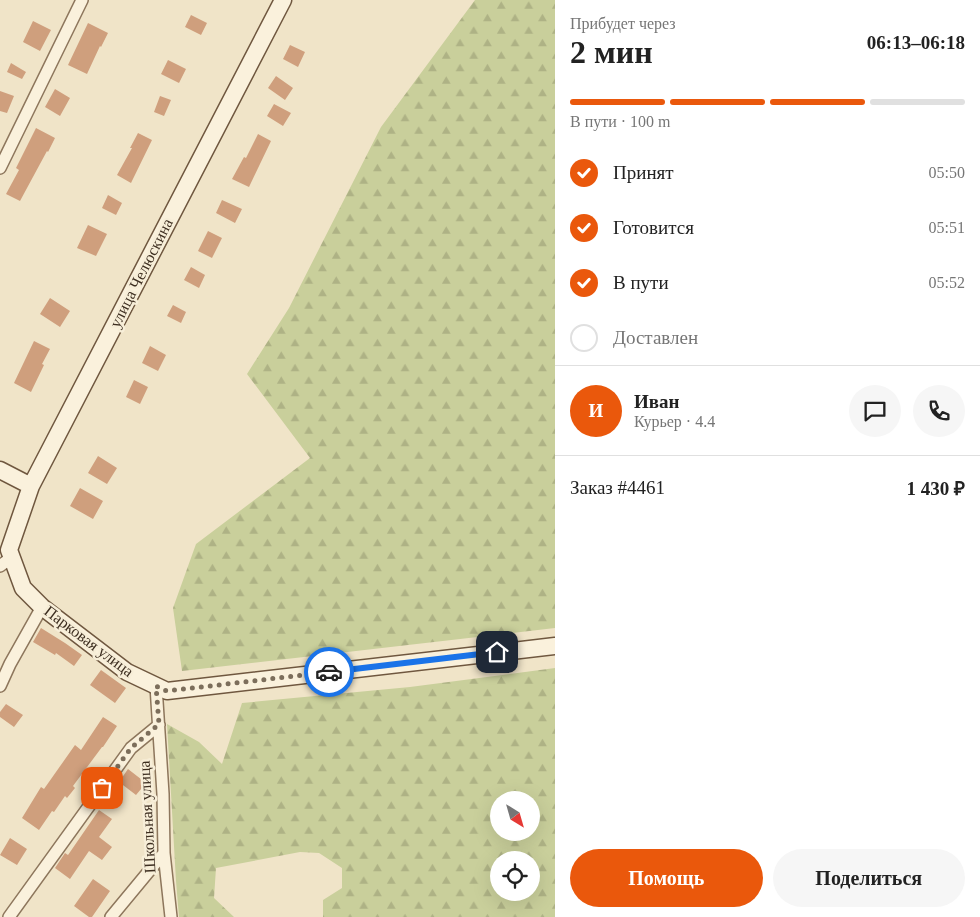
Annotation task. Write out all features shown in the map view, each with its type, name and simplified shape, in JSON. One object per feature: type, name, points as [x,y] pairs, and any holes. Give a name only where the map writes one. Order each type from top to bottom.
[{"type":"street","points":[[0,168],[82,0]]},
{"type":"street","name":"улица Челюскина","points":[[7,558],[31,486],[283,0]]},
{"type":"street","points":[[0,470],[31,486]]},
{"type":"street","name":"Парковая улица","points":[[7,558],[23,588],[42,607],[127,672],[167,691],[555,646]]},
{"type":"street","points":[[0,686],[42,607]]},
{"type":"street","name":"Школьная улица","points":[[156,686],[163,794],[164,853],[171,917]]},
{"type":"street","points":[[9,917],[131,748],[159,724]]},
{"type":"street","points":[[111,917],[164,853]]},
{"type":"green space","points":[[475,0],[555,0],[555,628],[182,671],[173,608],[196,544],[310,458],[247,374],[289,308],[381,127]]},
{"type":"green space","points":[[555,668],[555,917],[323,917],[323,900],[342,888],[342,868],[319,853],[300,852],[216,868],[214,898],[234,917],[179,917],[167,724],[199,742],[222,764],[242,703],[410,687]]},
{"type":"building","points":[[191,15],[207,23],[201,35],[185,27]]},
{"type":"building","points":[[33,21],[51,30],[40,51],[23,42]]},
{"type":"building","points":[[88,23],[108,33],[87,74],[68,65]]},
{"type":"building","points":[[290,45],[305,52],[298,67],[283,59]]},
{"type":"building","points":[[168,60],[186,69],[179,83],[161,74]]},
{"type":"building","points":[[11,63],[26,72],[22,79],[7,72]]},
{"type":"building","points":[[276,76],[293,88],[285,100],[268,88]]},
{"type":"building","points":[[55,89],[70,98],[60,116],[45,107]]},
{"type":"building","points":[[0,91],[14,96],[7,113],[0,111]]},
{"type":"building","points":[[160,96],[171,100],[164,116],[154,112]]},
{"type":"building","points":[[274,104],[291,113],[283,126],[267,116]]},
{"type":"building","points":[[36,128],[55,138],[20,201],[6,194],[19,170],[16,168]]},
{"type":"building","points":[[138,133],[152,140],[131,183],[117,175]]},
{"type":"building","points":[[258,134],[271,141],[249,187],[232,179],[244,157],[246,158]]},
{"type":"building","points":[[108,195],[122,203],[116,215],[102,208]]},
{"type":"building","points":[[222,200],[242,209],[235,223],[216,213]]},
{"type":"building","points":[[88,225],[107,234],[96,256],[77,248]]},
{"type":"building","points":[[208,231],[222,238],[212,258],[198,251]]},
{"type":"building","points":[[191,267],[205,275],[199,288],[184,280]]},
{"type":"building","points":[[50,298],[70,311],[60,327],[40,314]]},
{"type":"building","points":[[173,305],[186,312],[181,323],[167,316]]},
{"type":"building","points":[[34,341],[50,349],[31,392],[14,383]]},
{"type":"building","points":[[150,346],[166,355],[158,371],[142,363]]},
{"type":"building","points":[[134,380],[148,387],[140,404],[126,397]]},
{"type":"building","points":[[98,456],[117,468],[107,484],[88,473]]},
{"type":"building","points":[[80,488],[103,501],[93,519],[70,506]]},
{"type":"building","points":[[41,628],[82,655],[74,666],[56,653],[55,655],[33,642]]},
{"type":"building","points":[[101,670],[126,688],[115,703],[90,685]]},
{"type":"building","points":[[6,704],[23,715],[14,727],[0,717],[0,712]]},
{"type":"building","points":[[103,717],[117,726],[73,786],[75,788],[67,798],[65,796],[54,812],[52,811],[39,830],[22,818],[41,787],[44,789],[75,745],[81,750]]},
{"type":"building","points":[[128,769],[146,783],[136,795],[119,782]]},
{"type":"building","points":[[99,810],[112,819],[99,837],[112,847],[102,860],[89,851],[70,879],[55,868],[65,853],[68,855]]},
{"type":"building","points":[[10,838],[27,849],[17,865],[0,855]]},
{"type":"building","points":[[93,879],[110,891],[92,917],[89,917],[74,906]]},
{"type":"way so far","points":[[102,788],[131,748],[159,724],[156,686],[167,691],[329,672]]},
{"type":"route","points":[[329,672],[497,652]]}]
